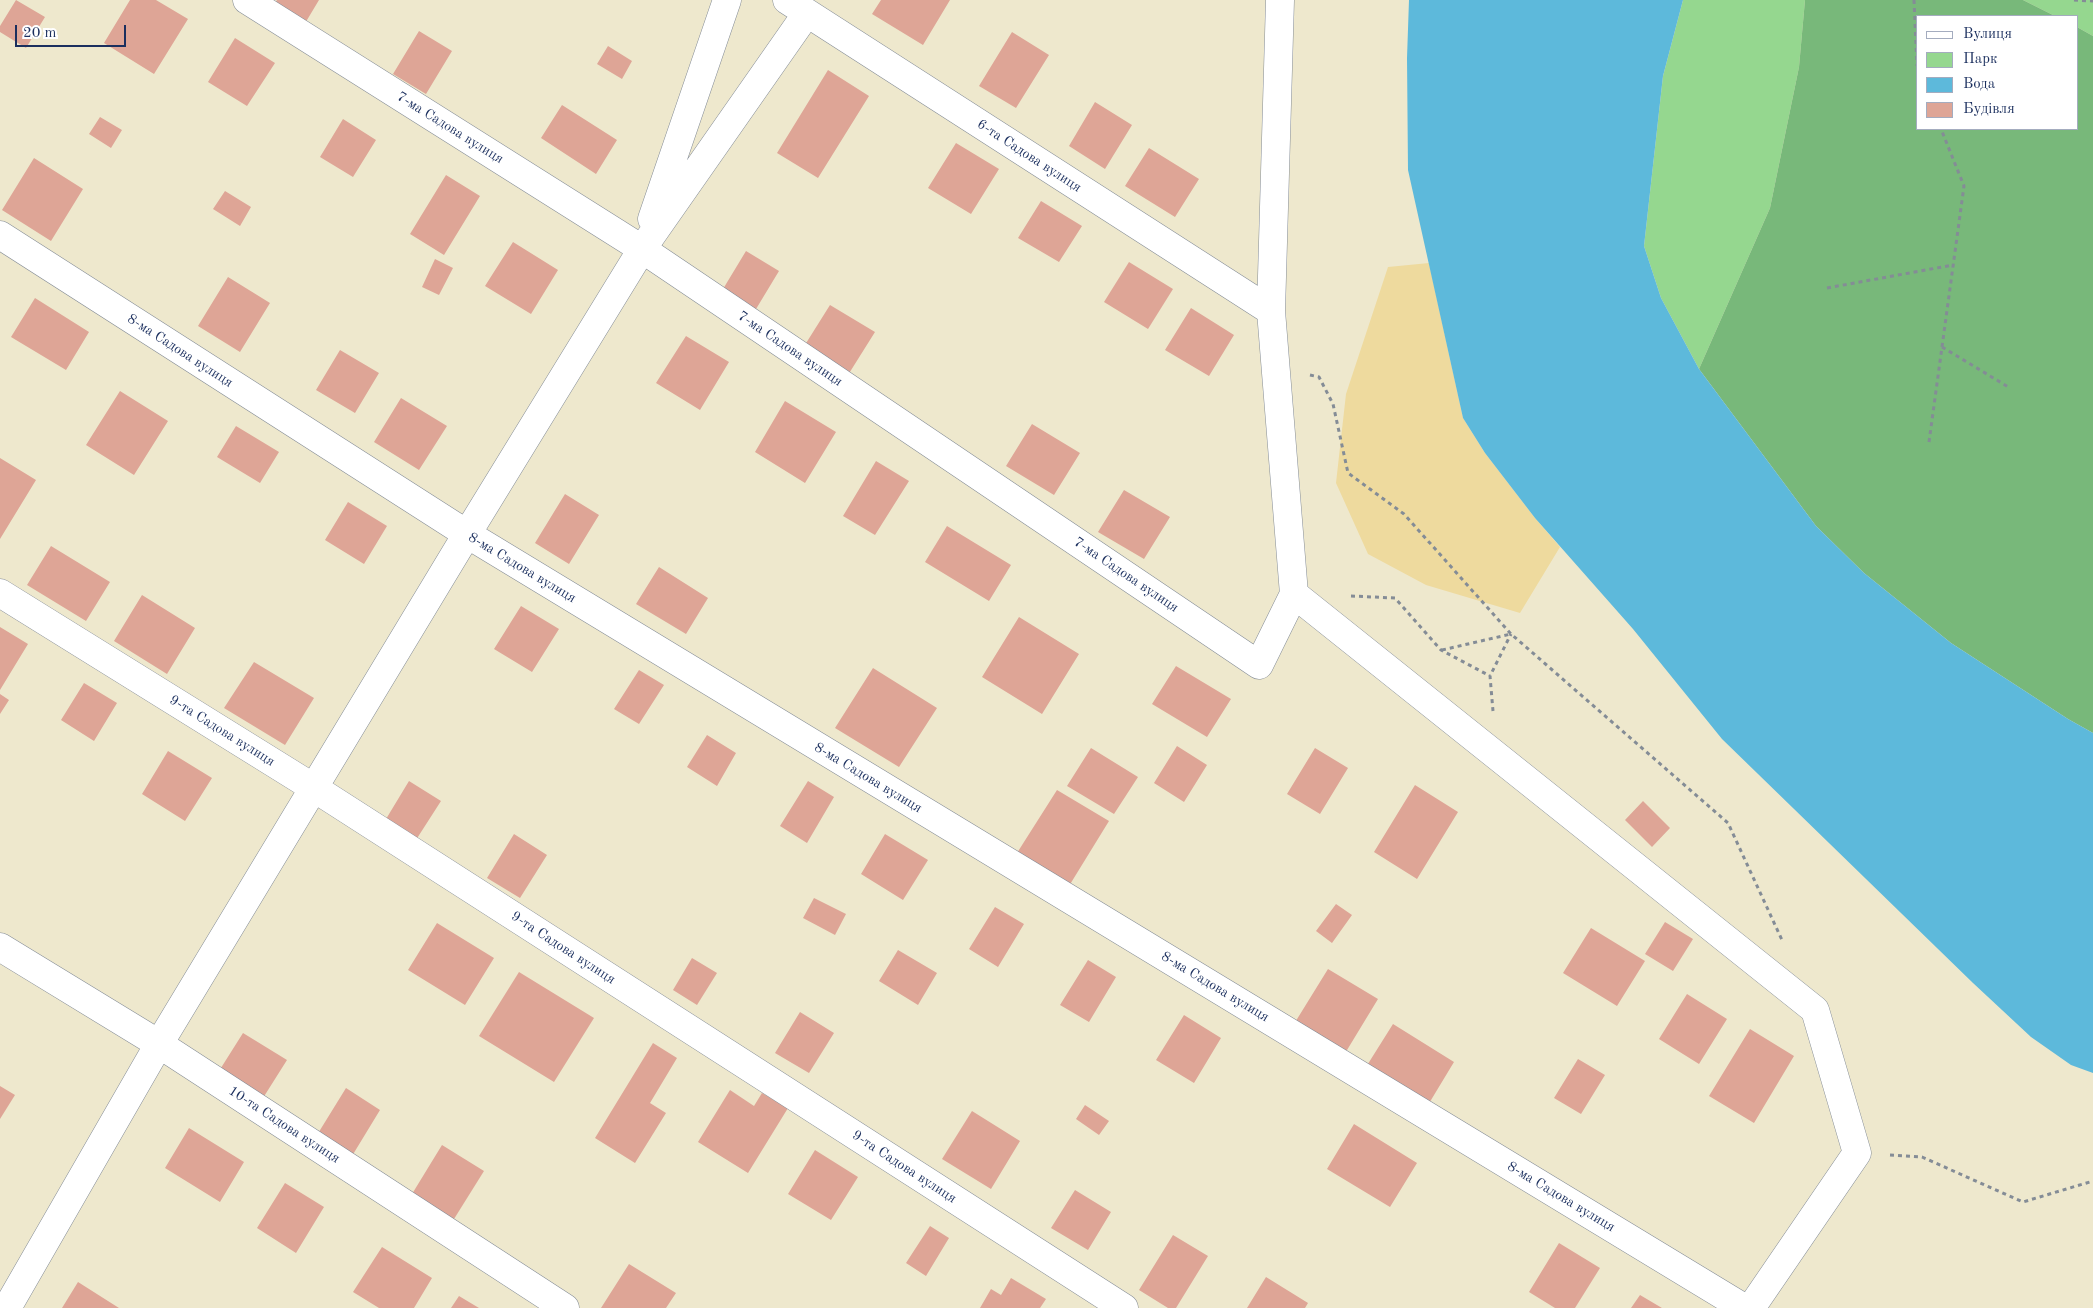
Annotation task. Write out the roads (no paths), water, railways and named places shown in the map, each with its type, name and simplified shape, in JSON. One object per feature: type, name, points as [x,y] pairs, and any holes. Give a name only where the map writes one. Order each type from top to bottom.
[{"type":"street","name":"7-ма Садова вулиця","points":[[247,0],[642,249],[1259,665],[1294,594]]},
{"type":"street","points":[[642,249],[727,0]]},
{"type":"street","points":[[1280,0],[1271,311],[1294,594],[1815,1010],[1857,1153],[1751,1308]]},
{"type":"street","points":[[7,1308],[159,1044],[467,534],[642,249],[797,6]]},
{"type":"street","name":"6-та Садова вулиця","points":[[797,6],[1271,311]]},
{"type":"street","name":"8-ма Садова вулиця","points":[[0,235],[467,534],[1744,1308]]},
{"type":"street","name":"9-та Садова вулиця","points":[[0,593],[314,788],[1124,1308]]},
{"type":"street","name":"10-та Садова вулиця","points":[[0,947],[159,1044],[564,1308]]},
{"type":"water","points":[[1409,0],[1683,0],[1663,76],[1644,246],[1661,298],[1699,369],[1816,526],[1864,573],[1951,643],[2068,719],[2093,733],[2093,1073],[2071,1065],[2031,1037],[1722,739],[1633,629],[1535,518],[1485,453],[1463,418],[1408,170],[1407,58]]}]
